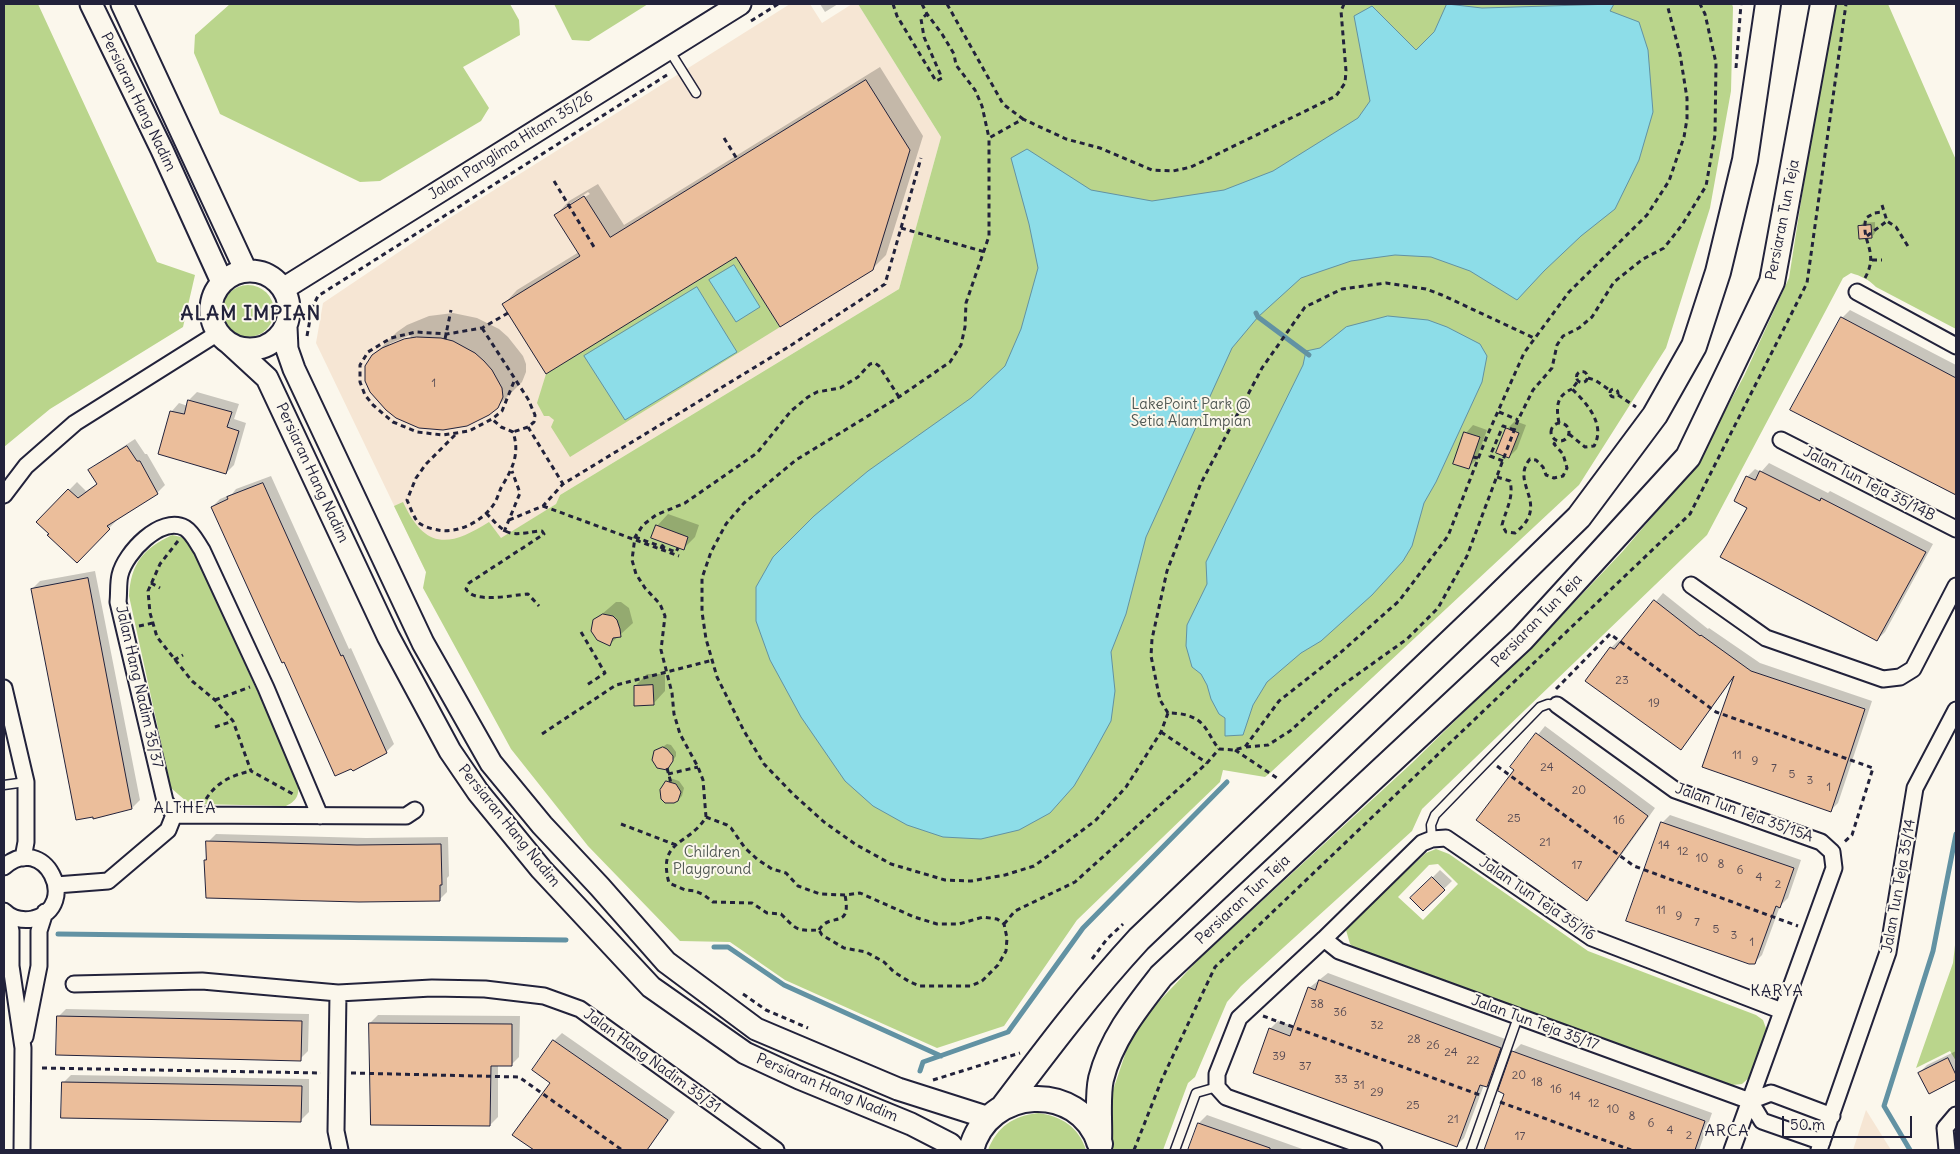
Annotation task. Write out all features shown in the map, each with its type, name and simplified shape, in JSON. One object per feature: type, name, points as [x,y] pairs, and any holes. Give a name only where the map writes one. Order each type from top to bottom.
[{"type":"main road","points":[[971,1150],[980,1129],[997,1112],[1080,1007],[1139,939],[1477,617],[1579,517],[1655,414],[1694,346],[1718,272],[1745,160],[1768,4]]},
{"type":"main road","name":"Persiaran Tun Teja","points":[[1100,1146],[1101,1080],[1113,1043],[1161,976],[1522,639],[1688,458],[1772,282],[1823,4]]},
{"type":"main road","points":[[997,1112],[1022,1100],[1041,1098],[1060,1102],[1077,1112],[1090,1125],[1100,1146]]},
{"type":"street","name":"Persiaran Hang Nadim","points":[[91,4],[162,150],[222,282]]},
{"type":"street","name":"Persiaran Hang Nadim","points":[[122,4],[246,271]]},
{"type":"street","name":"Jalan Panglima Hitam 35/26","points":[[283,289],[740,4]]},
{"type":"street","points":[[246,271],[257,271],[276,280],[283,289],[289,307],[286,327],[274,341],[256,349],[246,349],[223,338],[213,323],[211,313],[211,301],[222,282],[233,275],[246,271]]},
{"type":"street","points":[[1857,292],[1956,346]]},
{"type":"street","name":"Persiaran Hang Nadim","points":[[286,327],[287,349],[294,369],[423,643],[491,763],[542,825],[666,962],[756,1029],[898,1089],[997,1112]]},
{"type":"street","name":"Persiaran Hang Nadim","points":[[223,338],[267,378],[388,636],[450,751],[478,792],[540,869],[651,987],[745,1054],[911,1124],[950,1144],[954,1150]]},
{"type":"street","points":[[4,495],[26,466],[75,423],[223,338]]},
{"type":"street","name":"Jalan Tun Teja 35/14B","points":[[1781,440],[1956,529]]},
{"type":"street","name":"Jalan Hang Nadim 35/37","points":[[174,815],[165,801],[118,602],[120,574],[131,552],[147,537],[162,528],[175,526],[185,528],[194,537],[202,550],[266,688],[320,816]]},
{"type":"street","points":[[1691,585],[1766,638],[1883,679],[1900,677],[1913,669],[1956,586]]},
{"type":"street","points":[[4,688],[26,782],[26,842],[23,858]]},
{"type":"street","name":"Jalan Tun Teja 35/15A","points":[[1557,705],[1675,790],[1821,842],[1832,852]]},
{"type":"street","name":"Jalan Tun Teja 35/14","points":[[1821,1146],[1888,952],[1915,788],[1956,710]]},
{"type":"street","points":[[56,885],[108,881],[168,830],[174,815],[406,816],[415,810]]},
{"type":"street","name":"Jalan Tun Teja 35/16","points":[[1432,839],[1446,838],[1592,938],[1782,1011]]},
{"type":"street","points":[[1374,1150],[1226,1097],[1217,1087],[1217,1074],[1239,1018],[1324,940],[1422,843],[1432,839]]},
{"type":"street","points":[[1732,1150],[1834,868],[1832,852]]},
{"type":"street","points":[[4,866],[14,860],[23,858],[33,859],[42,863],[50,870],[56,885],[54,901],[45,912],[33,919],[26,920],[13,917],[5,912]]},
{"type":"street","points":[[5,912],[11,931],[11,966],[23,1048],[22,1150]]},
{"type":"street","points":[[23,1048],[39,966],[39,931],[45,912]]},
{"type":"street","name":"Jalan Tun Teja 35/17","points":[[1324,940],[1339,952],[1750,1101]]},
{"type":"street","name":"Jalan Hang Nadim 35/31","points":[[74,984],[202,981],[338,993],[432,988],[485,989],[544,996],[580,1009],[776,1150]]},
{"type":"street","points":[[338,993],[336,1131],[340,1150]]},
{"type":"street","points":[[1750,1101],[1771,1093],[1832,1116]]},
{"type":"street","points":[[1750,1101],[1762,1121],[1821,1146]]},
{"type":"street","points":[[1947,1150],[1945,1128],[1956,1115]]},
{"type":"lane","points":[[668,49],[696,93]]},
{"type":"lane","points":[[1432,839],[1431,825],[1435,815],[1540,707],[1548,704],[1557,705]]},
{"type":"lane","points":[[4,785],[26,782]]},
{"type":"lane","points":[[1471,1150],[1518,1017]]},
{"type":"lane","points":[[1175,1150],[1196,1093],[1217,1087]]},
{"type":"path","points":[[745,25],[778,4]]},
{"type":"path","points":[[893,4],[897,16],[936,81],[942,78],[922,28],[921,19],[927,14]]},
{"type":"path","points":[[922,4],[954,54],[956,65],[975,90],[982,106],[989,138],[989,236],[966,303],[962,345],[950,362],[899,397],[796,460],[744,503],[726,524],[711,552],[702,578],[702,612],[706,639],[717,677],[744,731],[764,764],[824,822],[855,844],[891,864],[945,880],[971,881],[996,877],[1034,866],[1096,820],[1126,787],[1161,732],[1168,713]]},
{"type":"path","points":[[947,4],[1003,104],[1024,119],[1066,139],[1100,148],[1152,170],[1173,171],[1191,167],[1336,96],[1345,83],[1346,72],[1341,11],[1344,4]]},
{"type":"path","points":[[1245,747],[1279,700],[1340,653],[1399,601],[1448,536],[1478,458],[1524,353],[1569,292],[1647,215],[1672,174],[1684,137],[1688,98],[1680,54],[1667,4]]},
{"type":"path","points":[[1168,713],[1185,713],[1204,725],[1211,740],[1219,749],[1234,750],[1268,744],[1290,731],[1336,689],[1407,639],[1438,608],[1467,556],[1518,420],[1533,390],[1552,368],[1557,345],[1563,336],[1579,328],[1592,317],[1614,282],[1642,259],[1664,248],[1682,225],[1706,186],[1715,135],[1716,63],[1705,14],[1700,4]]},
{"type":"path","points":[[1736,72],[1741,4]]},
{"type":"path","points":[[305,343],[312,308],[318,296],[679,67]]},
{"type":"path","points":[[989,138],[1024,119]]},
{"type":"path","points":[[724,138],[737,159]]},
{"type":"path","points":[[509,520],[543,506],[563,484],[793,344],[885,284],[921,158]]},
{"type":"path","points":[[554,181],[594,247]]},
{"type":"path","points":[[1882,205],[1887,221],[1896,227],[1909,248]]},
{"type":"path","points":[[1857,292],[1869,271],[1872,260],[1867,236],[1866,218],[1874,212],[1883,212]]},
{"type":"path","points":[[1867,236],[1887,221]]},
{"type":"path","points":[[901,228],[985,252]]},
{"type":"path","points":[[1872,260],[1882,260]]},
{"type":"path","points":[[1168,713],[1160,700],[1150,656],[1167,571],[1201,483],[1262,368],[1305,307],[1342,289],[1386,283],[1426,289],[1534,338]]},
{"type":"path","points":[[445,339],[451,310]]},
{"type":"path","points":[[508,313],[482,328],[447,334],[416,332],[391,338],[368,352],[360,365],[360,382],[365,395],[383,414],[399,425],[430,435],[456,434],[481,426],[492,419],[502,411],[515,379]]},
{"type":"path","points":[[482,328],[528,399],[535,415],[534,422],[528,427],[513,432],[501,427],[492,419]]},
{"type":"path","points":[[818,930],[800,930],[795,928],[780,914],[767,913],[752,903],[713,902],[695,891],[685,890],[670,883],[666,870],[668,854],[676,844],[702,825],[706,817],[702,780],[698,767],[680,734],[674,714],[672,692],[660,650],[665,616],[660,604],[645,588],[636,574],[632,560],[635,536],[643,525],[656,515],[685,503],[757,453],[791,411],[808,397],[818,392],[840,388],[858,377],[870,364],[875,363],[879,366],[899,397]]},
{"type":"path","points":[[1578,382],[1576,378],[1580,372],[1587,374],[1588,378],[1611,391],[1616,390],[1618,395],[1636,407]]},
{"type":"path","points":[[1559,423],[1556,410],[1557,402],[1564,393],[1572,389],[1578,382],[1584,382],[1588,378]]},
{"type":"path","points":[[1569,434],[1585,447],[1594,446],[1598,439],[1598,429],[1593,414],[1585,402],[1572,389]]},
{"type":"path","points":[[1631,415],[1641,399]]},
{"type":"path","points":[[1499,412],[1518,420]]},
{"type":"path","points":[[1559,423],[1564,423],[1568,426],[1569,434],[1566,439],[1557,440],[1551,433],[1552,428],[1559,423]]},
{"type":"path","points":[[1503,461],[1490,456],[1503,426],[1514,430]]},
{"type":"path","points":[[528,427],[563,484]]},
{"type":"path","points":[[456,434],[426,464],[416,478],[407,500],[418,522],[433,530],[447,532],[469,526],[486,513],[495,503],[498,492],[512,471],[517,455],[513,432]]},
{"type":"path","points":[[1497,476],[1510,482],[1512,490],[1511,501],[1502,525],[1506,532],[1515,533],[1524,526],[1530,517],[1532,506],[1524,477],[1525,465],[1530,459],[1536,460],[1543,467],[1546,474],[1554,478],[1563,476],[1567,468],[1563,454],[1554,444],[1557,440]]},
{"type":"path","points":[[1473,457],[1478,458]]},
{"type":"path","points":[[504,532],[520,493],[512,471]]},
{"type":"path","points":[[543,506],[679,556]]},
{"type":"path","points":[[486,513],[504,532],[516,534],[542,531],[544,534],[469,583],[466,589],[472,596],[480,598],[528,594],[538,606]]},
{"type":"path","points":[[635,536],[676,552],[678,548]]},
{"type":"path","points":[[180,539],[160,564],[148,591],[150,614],[157,637],[192,681],[215,700],[232,721],[251,772]]},
{"type":"path","points":[[661,549],[664,543]]},
{"type":"path","points":[[151,583],[160,588]]},
{"type":"path","points":[[138,626],[153,623]]},
{"type":"path","points":[[581,632],[605,672],[587,685]]},
{"type":"path","points":[[1557,705],[1554,697],[1556,688],[1610,634],[1716,712],[1873,768],[1852,835],[1832,852]]},
{"type":"path","points":[[174,660],[183,655]]},
{"type":"path","points":[[542,734],[616,685],[713,660]]},
{"type":"path","points":[[215,700],[252,686]]},
{"type":"path","points":[[215,727],[232,721]]},
{"type":"path","points":[[1161,732],[1207,763]]},
{"type":"path","points":[[1004,924],[1015,911],[1075,882],[1207,763],[1219,749]]},
{"type":"path","points":[[1234,750],[1277,778],[1284,772]]},
{"type":"path","points":[[1489,760],[1634,866],[1811,931]]},
{"type":"path","points":[[668,774],[698,767]]},
{"type":"path","points":[[667,768],[671,783]]},
{"type":"path","points":[[205,802],[214,787],[235,775],[251,772],[296,796]]},
{"type":"path","points":[[706,817],[731,828],[745,848],[757,859],[772,870],[786,873],[798,886],[820,894],[845,895],[860,892],[914,917],[937,924],[959,924],[983,917],[997,919],[1004,924],[1007,938],[1006,951],[998,965],[982,982],[971,986],[920,986],[894,972],[884,962],[866,952],[844,948],[822,935],[818,930]]},
{"type":"path","points":[[621,824],[676,844]]},
{"type":"path","points":[[818,930],[822,924],[838,920],[846,914],[845,895]]},
{"type":"path","points":[[1090,961],[1107,939],[1129,919]]},
{"type":"path","points":[[735,988],[766,1010],[811,1030]]},
{"type":"path","points":[[1247,1010],[1631,1150]]},
{"type":"path","points":[[927,1082],[1021,1052]]},
{"type":"path","points":[[42,1068],[326,1073]]},
{"type":"path","points":[[348,1073],[519,1077],[622,1150]]},
{"type":"shaded area","points":[[790,4],[810,4],[822,23],[852,4],[858,4],[941,137],[899,289],[560,495],[556,504],[501,539],[497,533],[426,572],[316,343],[323,303],[448,219]]},
{"type":"shaded area","points":[[1866,1110],[1891,1150],[1853,1150]]},
{"type":"green space","points":[[4,4],[38,4],[157,262],[195,275],[183,327],[50,409],[4,447]]},
{"type":"green space","points":[[230,4],[510,4],[519,20],[520,35],[463,67],[489,108],[481,121],[380,181],[360,182],[220,114],[194,53],[195,35]]},
{"type":"green space","points":[[554,4],[648,4],[589,41],[572,40]]},
{"type":"green space","name":"LakePoint Park @ Setia AlamImpian","points":[[858,4],[1732,4],[1733,7],[1731,91],[1710,208],[1666,348],[1579,485],[1270,773],[1265,777],[1223,770],[1220,782],[1077,920],[1004,1026],[937,1048],[785,980],[730,942],[680,941],[588,846],[511,749],[423,588],[426,572],[394,506],[403,502],[420,529],[429,536],[439,539],[461,536],[489,522],[501,538],[556,504],[560,495],[899,289],[941,137]]},
{"type":"green space","points":[[1832,4],[1888,4],[1956,160],[1956,329],[1876,287],[1861,277],[1851,273],[1843,278],[1707,535],[1422,809],[1412,831],[1241,986],[1227,1002],[1195,1077],[1188,1083],[1163,1150],[1113,1150],[1111,1124],[1113,1090],[1132,1034],[1149,1012],[1200,958],[1412,763],[1551,627],[1623,551],[1694,468],[1744,376],[1789,278]]},
{"type":"green space","points":[[692,187],[780,327],[570,457],[551,427],[554,420],[549,416],[544,416],[537,403],[546,374],[502,304]]},
{"type":"green space","points":[[248,285],[258,287],[266,293],[272,301],[274,311],[272,321],[266,329],[258,335],[248,337],[238,335],[230,329],[224,321],[222,311],[224,301],[230,293],[238,287]]},
{"type":"green space","points":[[172,535],[181,537],[190,544],[297,778],[296,798],[286,806],[197,804],[186,801],[171,788],[129,596],[132,575],[140,558],[153,546]]},
{"type":"green space","points":[[1436,849],[1449,854],[1588,951],[1756,1015],[1763,1020],[1767,1031],[1751,1076],[1742,1084],[1732,1085],[1358,951],[1350,944],[1346,930],[1353,919],[1426,853]],"holes":[[[1438,864],[1458,884],[1423,920],[1398,897],[1429,865]]]},
{"type":"green space","points":[[1956,936],[1956,1061],[1950,1051],[1916,1068],[1953,963]]},
{"type":"green space","points":[[1038,1113],[1054,1117],[1068,1124],[1079,1135],[1086,1150],[988,1150],[996,1135],[1007,1124],[1021,1117]]},
{"type":"water","points":[[1447,4],[1482,8],[1614,4],[1610,11],[1639,22],[1648,50],[1653,112],[1639,160],[1615,209],[1581,236],[1517,300],[1470,271],[1431,257],[1395,255],[1351,261],[1301,278],[1258,317],[1232,348],[1146,537],[1126,614],[1111,652],[1115,691],[1111,721],[1074,786],[1050,813],[1019,830],[981,839],[943,837],[907,825],[873,806],[845,781],[801,717],[770,660],[756,621],[756,587],[773,557],[814,516],[868,471],[971,398],[1005,366],[1021,329],[1038,268],[1029,224],[1011,158],[1027,149],[1091,190],[1152,201],[1224,190],[1273,171],[1358,118],[1370,101],[1354,16],[1372,6],[1416,50],[1434,32]]},
{"type":"water","points":[[734,265],[760,307],[736,322],[709,280]]},
{"type":"water","points":[[697,287],[737,352],[625,420],[584,356]]},
{"type":"water","points":[[1388,316],[1428,320],[1447,327],[1480,344],[1487,356],[1482,382],[1436,482],[1424,503],[1412,546],[1403,561],[1372,595],[1321,641],[1301,653],[1267,682],[1253,705],[1243,735],[1225,736],[1225,718],[1219,714],[1201,674],[1192,667],[1186,646],[1187,625],[1207,584],[1206,562],[1303,365],[1306,351],[1320,348],[1346,327]]},
{"type":"building","points":[[866,80],[910,150],[873,270],[780,327],[736,257],[546,374],[502,304],[580,256],[554,215],[584,196],[610,237]]},
{"type":"building","points":[[1871,225],[1872,238],[1859,239],[1858,226]]},
{"type":"building","points":[[1841,317],[1956,378],[1956,495],[1790,410]]},
{"type":"building","points":[[417,337],[441,338],[453,341],[475,353],[492,370],[502,388],[503,397],[498,408],[489,415],[467,426],[443,430],[419,428],[396,418],[386,410],[370,392],[365,381],[365,366],[372,355],[382,348],[404,339]]},
{"type":"building","points":[[188,400],[232,412],[227,427],[239,431],[226,474],[158,454],[170,411],[184,414]]},
{"type":"building","points":[[1506,428],[1519,433],[1509,458],[1496,453]]},
{"type":"building","points":[[1464,432],[1480,437],[1469,469],[1453,464]]},
{"type":"building","points":[[127,446],[137,461],[140,461],[158,494],[107,526],[110,529],[77,563],[36,522],[68,489],[78,498],[97,484],[88,470]]},
{"type":"building","points":[[1760,471],[1820,501],[1821,498],[1926,552],[1877,641],[1720,557],[1747,508],[1734,501],[1746,476],[1755,480]]},
{"type":"building","points":[[263,483],[387,753],[353,771],[351,769],[335,776],[211,507],[228,499],[227,497]]},
{"type":"building","points":[[656,525],[688,537],[684,550],[651,538]]},
{"type":"building","points":[[88,578],[132,809],[93,819],[93,817],[76,820],[31,589]]},
{"type":"building","points":[[1654,600],[1700,636],[1751,671],[1865,709],[1831,812],[1702,767],[1734,676],[1681,750],[1585,681],[1610,647],[1614,649]]},
{"type":"building","points":[[603,614],[613,616],[617,620],[620,629],[621,637],[613,638],[610,646],[597,640],[591,631],[593,620]]},
{"type":"building","points":[[653,685],[654,705],[634,706],[634,686]]},
{"type":"building","points":[[1536,733],[1648,816],[1587,901],[1476,820],[1514,770],[1510,767]]},
{"type":"building","points":[[663,747],[673,756],[673,761],[667,770],[657,768],[652,760],[654,751]]},
{"type":"building","points":[[666,781],[676,784],[681,792],[678,801],[674,803],[665,803],[661,799],[660,790]]},
{"type":"building","points":[[1661,822],[1794,868],[1780,908],[1776,906],[1755,964],[1749,964],[1626,921]]},
{"type":"building","points":[[206,841],[357,845],[441,844],[442,885],[440,885],[440,901],[359,902],[206,898],[204,860],[206,860]]},
{"type":"building","points":[[1432,877],[1445,890],[1423,911],[1410,898]]},
{"type":"building","points":[[1319,980],[1501,1048],[1487,1087],[1480,1085],[1457,1147],[1253,1073],[1269,1028],[1290,1036],[1308,987],[1315,990]]},
{"type":"building","points":[[57,1016],[302,1021],[301,1061],[56,1055]]},
{"type":"building","points":[[369,1023],[512,1024],[512,1066],[491,1066],[490,1126],[371,1125]]},
{"type":"building","points":[[553,1040],[668,1120],[647,1150],[534,1150],[512,1135],[550,1083],[532,1070]]},
{"type":"building","points":[[1512,1051],[1705,1121],[1695,1150],[1484,1150],[1504,1094],[1498,1091]]},
{"type":"building","points":[[1948,1058],[1956,1075],[1956,1080],[1929,1094],[1918,1073]]},
{"type":"building","points":[[62,1082],[302,1086],[301,1122],[61,1118]]},
{"type":"building","points":[[1198,1123],[1270,1148],[1270,1150],[1188,1150]]},
{"type":"waterway","points":[[1256,313],[1258,317],[1309,355]]},
{"type":"waterway","points":[[920,1071],[923,1062],[1008,1032],[1083,928],[1227,782]]},
{"type":"waterway","points":[[1910,1150],[1884,1106],[1933,951],[1956,834]]},
{"type":"waterway","points":[[58,934],[566,940]]},
{"type":"waterway","points":[[714,947],[728,947],[784,985],[941,1056]]},
{"type":"district","name":"ALAM IMPIAN","points":[[251,314]]},
{"type":"district","name":"ALTHEA","points":[[185,808]]},
{"type":"district","name":"KARYA","points":[[1777,991]]},
{"type":"district","name":"ARCA","points":[[1727,1131]]},
{"type":"park label","name":"Children Playground","points":[[712,862]]}]
